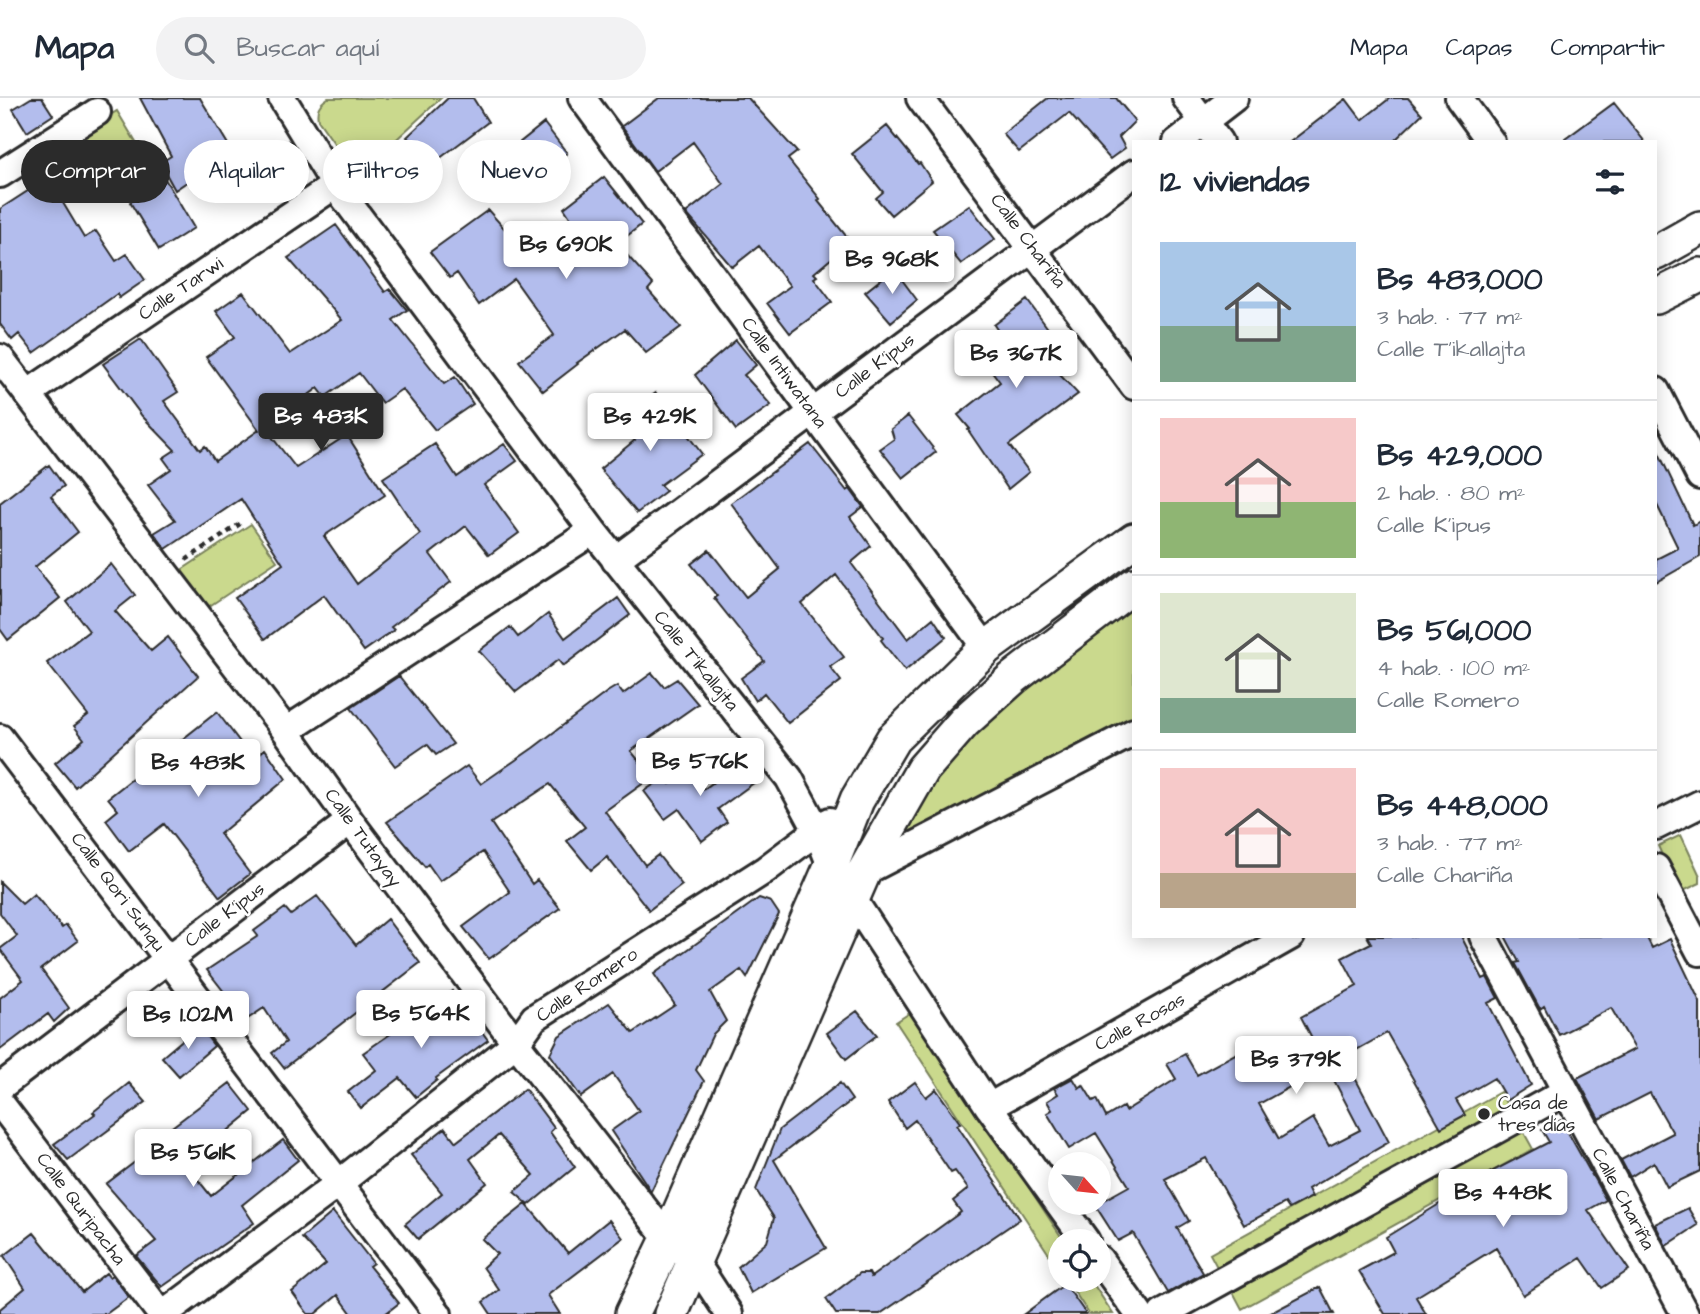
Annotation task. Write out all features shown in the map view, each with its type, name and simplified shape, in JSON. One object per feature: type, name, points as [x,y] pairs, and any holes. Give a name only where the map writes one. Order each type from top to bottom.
[{"type":"main road","points":[[1657,252],[1700,228]]},
{"type":"main road","points":[[1657,297],[1700,275]]},
{"type":"main road","points":[[632,1314],[668,1239],[831,866],[857,800],[893,739],[986,648],[1132,541]]},
{"type":"main road","points":[[671,1314],[859,885],[923,769],[964,722],[1013,678],[1132,587]]},
{"type":"street","name":"Calle Intiwatana","points":[[582,98],[986,648]]},
{"type":"street","name":"Calle Chariña","points":[[920,98],[1132,383]]},
{"type":"street","points":[[1186,98],[1211,132]]},
{"type":"street","points":[[1184,140],[1211,132],[1234,98]]},
{"type":"street","points":[[1459,98],[1490,140]]},
{"type":"street","name":"Calle T'ikallajta","points":[[288,100],[323,163]]},
{"type":"street","points":[[0,174],[97,112]]},
{"type":"street","name":"Calle K'ipus","points":[[615,560],[1132,174]]},
{"type":"street","name":"Calle Tarwi","points":[[27,394],[323,193]]},
{"type":"street","name":"Calle T'ikallajta","points":[[348,203],[615,560],[789,778],[817,830],[831,866],[859,885],[989,1107],[1077,1229]]},
{"type":"street","name":"Calle Tutayay","points":[[0,358],[286,731],[516,1042],[668,1239],[695,1262],[729,1314]]},
{"type":"street","points":[[1657,393],[1700,476]]},
{"type":"street","points":[[286,731],[593,531]]},
{"type":"street","points":[[859,885],[1132,733]]},
{"type":"street","name":"Calle Qori Sunqu","points":[[0,738],[438,1314]]},
{"type":"street","name":"Calle Romero","points":[[162,1314],[338,1184],[516,1042],[534,1018],[765,870],[857,800]]},
{"type":"street","points":[[1657,826],[1700,804]]},
{"type":"street","name":"Calle K'ipus","points":[[0,1087],[350,821]]},
{"type":"street","points":[[1657,870],[1700,952]]},
{"type":"street","name":"Calle Rosas","points":[[989,1107],[1287,938]]},
{"type":"street","name":"Calle Chariña","points":[[1484,938],[1685,1314]]},
{"type":"street","points":[[1161,1314],[1565,1092]]},
{"type":"street","name":"Calle Quripacha","points":[[0,1103],[162,1314]]},
{"type":"street","points":[[1111,1276],[1139,1314]]},
{"type":"path","points":[[165,574],[243,522]]},
{"type":"green space","points":[[328,98],[441,98],[396,140],[332,140],[318,120],[317,113],[322,102]]},
{"type":"green space","points":[[117,111],[134,140],[70,140]]},
{"type":"green space","points":[[251,524],[277,561],[208,607],[180,571]]},
{"type":"green space","points":[[1132,608],[1132,725],[907,840],[902,833],[929,787],[998,710]]},
{"type":"green space","points":[[1681,835],[1700,876],[1700,883],[1679,893],[1658,846]]},
{"type":"green space","points":[[913,1011],[1056,1229],[1048,1229],[1048,1253],[896,1022]]},
{"type":"green space","points":[[1500,1092],[1508,1107],[1218,1269],[1210,1254]]},
{"type":"green space","points":[[1523,1131],[1533,1149],[1242,1309],[1233,1292]]},
{"type":"green space","points":[[1075,1292],[1099,1292],[1113,1314],[1089,1314]]},
{"type":"building","points":[[31,98],[42,98],[53,115],[27,132],[13,109]]},
{"type":"building","points":[[140,98],[200,98],[225,140],[184,140],[184,184],[175,190],[170,181],[170,140],[162,140]]},
{"type":"building","points":[[448,98],[473,98],[488,122],[464,140],[457,140],[457,145],[443,156],[443,140],[410,140],[407,137]]},
{"type":"building","points":[[659,98],[748,98],[797,152],[788,159],[851,242],[814,273],[817,276],[814,278],[832,302],[790,333],[767,303],[790,286],[759,246],[732,267],[686,213],[723,184],[693,142],[655,171],[622,126]]},
{"type":"building","points":[[1048,98],[1116,98],[1135,121],[1119,137],[1125,148],[1110,159],[1069,113],[1019,152],[1003,134]]},
{"type":"building","points":[[1390,98],[1408,98],[1422,114],[1395,140],[1293,140],[1346,99],[1362,120]]},
{"type":"building","points":[[1614,103],[1643,140],[1564,140]]},
{"type":"building","points":[[544,123],[557,140],[523,140]]},
{"type":"building","points":[[887,126],[918,164],[920,163],[932,181],[891,215],[876,198],[883,192],[852,154]]},
{"type":"building","points":[[604,177],[642,224],[617,244],[653,284],[648,290],[681,327],[646,353],[625,329],[543,391],[519,361],[554,335],[514,279],[479,305],[457,273],[450,278],[430,252],[488,210],[535,263],[577,228],[564,208]]},
{"type":"building","points":[[170,187],[194,228],[159,250],[131,203],[170,203]]},
{"type":"building","points":[[21,195],[21,203],[63,203],[84,238],[96,231],[116,261],[127,254],[145,280],[119,298],[117,294],[34,353],[19,334],[12,340],[0,324],[0,209]]},
{"type":"building","points":[[969,205],[995,239],[961,264],[933,230]]},
{"type":"building","points":[[336,225],[385,292],[390,289],[407,310],[393,320],[444,384],[455,377],[473,404],[435,430],[402,389],[382,403],[359,373],[325,397],[318,388],[265,428],[296,468],[347,435],[385,495],[324,536],[357,584],[420,534],[383,478],[435,444],[457,477],[504,444],[517,461],[484,485],[519,533],[489,555],[466,526],[430,554],[451,582],[391,627],[394,630],[364,651],[324,595],[265,639],[235,598],[283,564],[241,499],[166,549],[154,533],[175,520],[148,485],[171,469],[163,458],[175,450],[142,416],[103,364],[141,339],[178,392],[164,401],[200,450],[205,446],[215,461],[259,430],[206,357],[235,337],[216,311],[243,292],[290,354],[342,320],[288,258]]},
{"type":"building","points":[[894,269],[917,300],[891,322],[865,292]]},
{"type":"building","points":[[1027,300],[1061,346],[1045,359],[1078,394],[1009,445],[1029,472],[1008,489],[968,430],[970,429],[958,415],[1000,382],[976,350],[998,331],[994,325]]},
{"type":"building","points":[[736,340],[756,365],[744,375],[771,405],[736,430],[695,375]]},
{"type":"building","points":[[656,393],[702,454],[660,485],[666,491],[637,513],[600,469],[635,440],[618,420]]},
{"type":"building","points":[[908,416],[936,452],[903,478],[880,449],[894,439],[891,429]]},
{"type":"building","points":[[810,444],[863,507],[850,517],[871,546],[851,563],[908,639],[933,618],[946,637],[905,671],[836,575],[802,604],[844,657],[830,667],[841,681],[788,723],[764,693],[755,701],[741,678],[764,661],[691,564],[709,550],[746,597],[780,569],[731,503]]},
{"type":"building","points":[[1657,449],[1693,525],[1700,521],[1700,557],[1657,581],[1657,558],[1678,548],[1657,505]]},
{"type":"building","points":[[49,465],[64,486],[51,496],[78,532],[35,567],[60,598],[8,640],[0,629],[0,503]]},
{"type":"building","points":[[111,564],[135,595],[115,611],[151,651],[168,637],[198,676],[75,787],[55,763],[84,739],[74,726],[88,715],[47,663],[89,631],[67,602]]},
{"type":"building","points":[[618,598],[630,615],[563,666],[558,660],[516,692],[479,651],[510,627],[518,637],[548,614],[565,638]]},
{"type":"building","points":[[652,673],[664,687],[677,679],[698,704],[631,751],[652,777],[605,811],[645,865],[658,855],[682,885],[649,910],[607,857],[591,870],[567,841],[585,827],[550,784],[491,823],[532,884],[537,880],[560,908],[489,959],[463,927],[510,892],[483,852],[440,881],[428,864],[425,867],[387,822],[467,766],[481,784],[607,692],[617,686],[623,694]]},
{"type":"building","points":[[399,676],[453,744],[436,755],[427,744],[395,766],[351,708]]},
{"type":"building","points":[[217,712],[253,759],[265,749],[286,779],[220,834],[250,874],[220,897],[164,824],[129,851],[106,820],[118,810],[108,798]]},
{"type":"building","points":[[741,762],[755,782],[718,809],[727,822],[702,841],[679,809],[665,819],[644,791],[664,778],[670,784],[691,769],[704,789]]},
{"type":"building","points":[[0,882],[22,904],[34,894],[62,928],[66,925],[78,941],[41,969],[69,1008],[54,1022],[48,1014],[0,1050],[0,998],[23,980],[0,949],[17,936],[0,913]]},
{"type":"building","points":[[317,896],[356,945],[387,919],[420,963],[284,1068],[272,1053],[286,1042],[264,1008],[246,1020],[207,970],[258,936],[254,931],[285,908],[291,915]]},
{"type":"building","points":[[759,898],[771,902],[779,914],[747,978],[741,970],[710,992],[726,1021],[713,1034],[696,1070],[704,1081],[651,1191],[611,1131],[639,1111],[613,1074],[581,1097],[550,1054],[559,1036],[609,1003],[633,1033],[675,1005],[654,974]]},
{"type":"building","points":[[1368,938],[1462,938],[1483,979],[1487,977],[1498,998],[1488,1003],[1531,1085],[1507,1100],[1494,1078],[1456,1100],[1465,1115],[1441,1128],[1387,1033],[1344,1057],[1389,1142],[1308,1189],[1312,1197],[1289,1209],[1285,1203],[1244,1225],[1206,1158],[1165,1179],[1189,1221],[1177,1228],[1203,1273],[1168,1293],[1133,1233],[1118,1241],[1101,1215],[1111,1215],[1111,1196],[1129,1186],[1111,1157],[1111,1152],[1108,1152],[1096,1133],[1069,1149],[1047,1113],[1052,1110],[1047,1101],[1058,1094],[1054,1088],[1073,1078],[1079,1088],[1083,1085],[1093,1101],[1097,1099],[1106,1117],[1123,1107],[1125,1111],[1176,1079],[1167,1064],[1185,1054],[1197,1075],[1268,1036],[1295,1084],[1259,1104],[1279,1139],[1313,1118],[1329,1146],[1360,1130],[1301,1017],[1357,986],[1342,958],[1371,943]]},
{"type":"building","points":[[1506,938],[1647,938],[1652,948],[1670,939],[1700,1002],[1700,1171],[1667,1187],[1654,1162],[1630,1177],[1621,1160],[1673,1133],[1650,1093],[1599,1119],[1577,1078],[1635,1049],[1611,1008],[1559,1035],[1544,1006],[1540,1009],[1515,963],[1519,962]]},
{"type":"building","points":[[452,991],[488,1040],[436,1078],[437,1080],[416,1097],[400,1078],[361,1108],[348,1092],[376,1070],[363,1053]]},
{"type":"building","points":[[857,1011],[877,1035],[846,1059],[827,1033]]},
{"type":"building","points":[[199,1026],[214,1046],[179,1076],[162,1057]]},
{"type":"building","points":[[915,1082],[926,1097],[936,1089],[1020,1219],[880,1314],[836,1314],[826,1299],[860,1273],[869,1273],[871,1277],[961,1212],[953,1201],[968,1189],[955,1171],[951,1173],[915,1120],[905,1128],[888,1102]]},
{"type":"building","points":[[129,1083],[146,1102],[68,1160],[54,1144],[95,1114],[93,1112]]},
{"type":"building","points":[[230,1083],[252,1111],[186,1165],[211,1196],[283,1140],[298,1160],[242,1205],[254,1223],[162,1287],[136,1256],[156,1241],[106,1184],[164,1140],[160,1136]]},
{"type":"building","points":[[840,1083],[852,1100],[774,1160],[826,1248],[751,1293],[738,1267],[767,1242],[774,1218],[756,1190],[780,1129]]},
{"type":"building","points":[[525,1089],[554,1128],[550,1132],[575,1167],[529,1205],[514,1192],[534,1175],[499,1135],[470,1159],[487,1183],[418,1239],[405,1224],[442,1193],[411,1155],[445,1128],[456,1142]]},
{"type":"building","points":[[1561,1120],[1606,1200],[1588,1210],[1629,1270],[1602,1288],[1581,1258],[1523,1295],[1496,1248],[1416,1297],[1426,1314],[1385,1314],[1359,1271],[1394,1252],[1386,1237],[1491,1172],[1549,1142],[1542,1130]]},
{"type":"building","points":[[526,1204],[568,1253],[609,1220],[623,1238],[548,1295],[560,1314],[491,1314],[483,1302],[499,1290],[483,1267],[497,1254],[482,1239]]},
{"type":"building","points":[[1688,1208],[1698,1225],[1666,1246],[1655,1224]]},
{"type":"building","points":[[333,1212],[373,1263],[369,1266],[399,1303],[385,1314],[352,1314],[338,1295],[315,1314],[308,1314],[292,1292],[326,1264],[302,1238]]},
{"type":"building","points":[[34,1233],[82,1292],[106,1273],[109,1277],[112,1275],[129,1297],[106,1314],[0,1314],[0,1309],[25,1288],[4,1256]]},
{"type":"building","points":[[1320,1287],[1334,1314],[1269,1314]]},
{"type":"building","points":[[1054,1292],[1071,1292],[1086,1314],[1024,1314]]},
{"type":"place","name":"Casa de tres días","points":[[1484,1114]]}]
